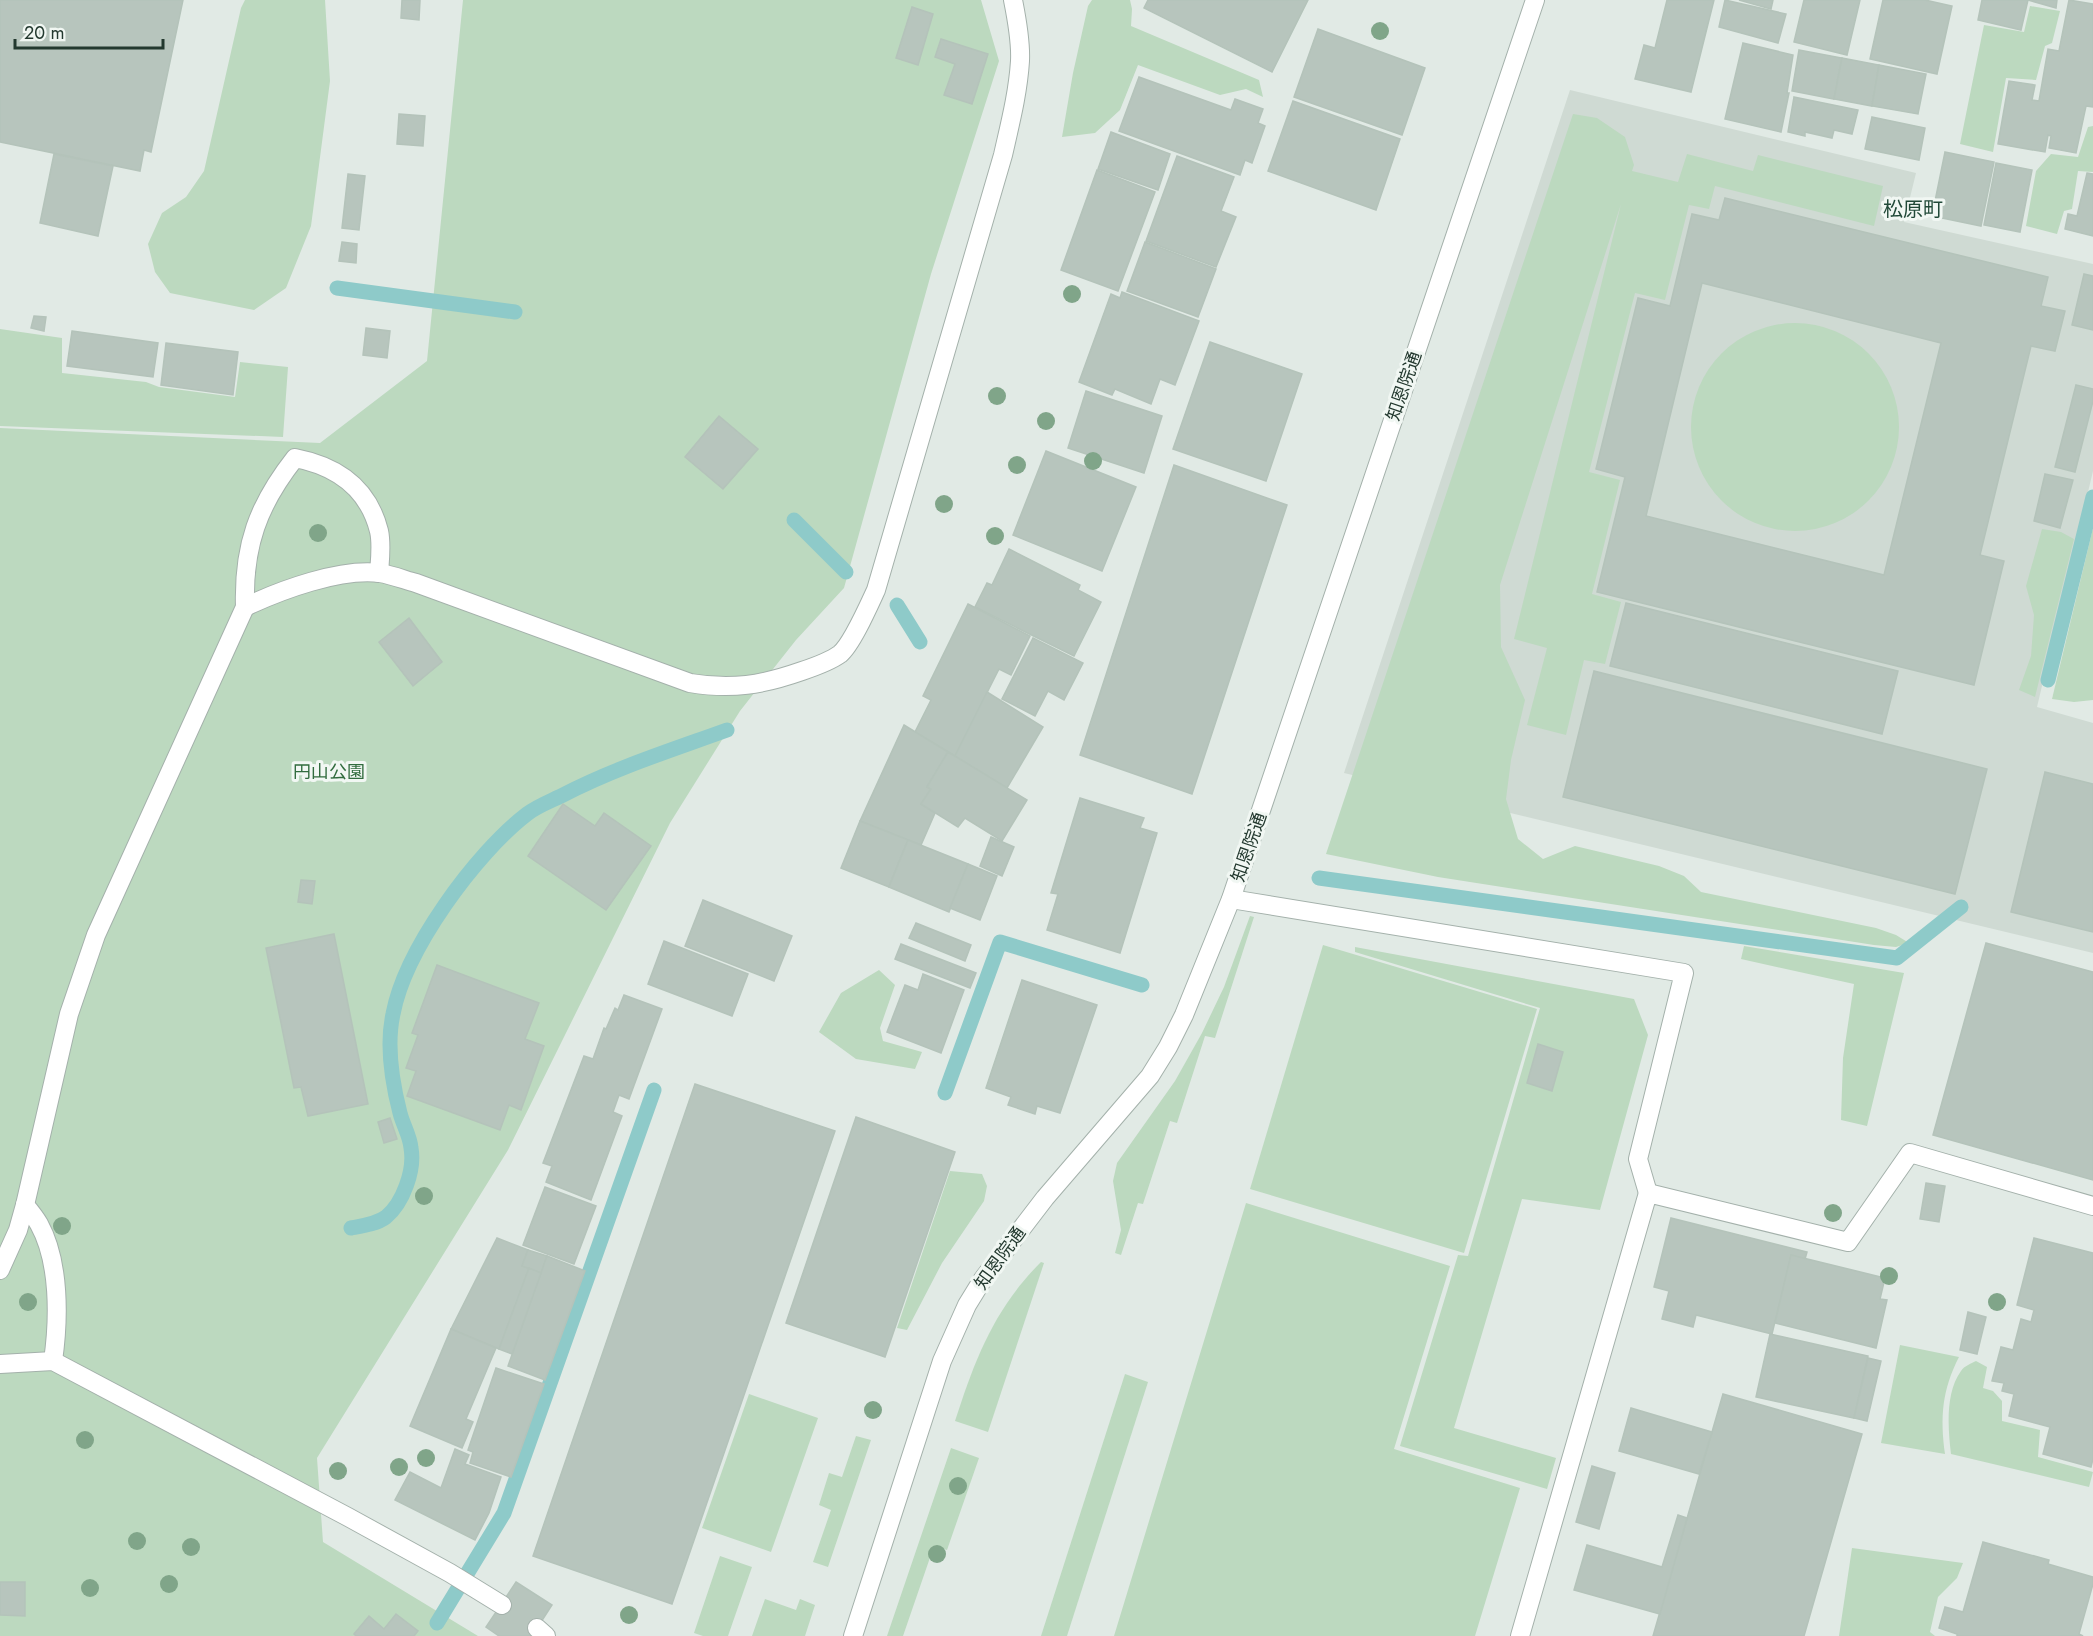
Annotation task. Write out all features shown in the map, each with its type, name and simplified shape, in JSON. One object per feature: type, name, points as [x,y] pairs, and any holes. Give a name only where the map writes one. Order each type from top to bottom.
[{"type":"street","points":[[245,607],[310,582],[333,577],[379,573],[416,583],[690,683],[729,687],[758,685],[813,668],[841,653],[861,621],[876,590],[1003,155],[1014,107],[1020,61],[1018,25],[1013,0]]},
{"type":"street","name":"知恩院通","points":[[853,1636],[942,1360],[967,1305],[983,1279],[1044,1198],[1150,1076],[1185,1015],[1231,898],[1534,0]]},
{"type":"street","points":[[0,1270],[18,1230],[69,1014],[96,935],[245,607],[244,580],[254,527],[278,479],[295,458],[332,469],[361,494],[372,511],[379,531],[381,552],[379,573]]},
{"type":"street","points":[[1231,898],[1684,973],[1638,1159],[1648,1193],[1520,1636]]},
{"type":"street","points":[[1648,1193],[1848,1242],[1910,1153],[2093,1206]]},
{"type":"street","points":[[25,1205],[39,1224],[49,1251],[55,1278],[58,1305],[53,1361]]},
{"type":"street","points":[[0,1364],[53,1361],[348,1516],[502,1605]]},
{"type":"shaded area","points":[[1570,90],[1916,173],[1904,222],[2093,264],[2093,471],[2037,707],[2093,723],[2093,953],[1344,773]]},
{"type":"green space","points":[[245,0],[325,0],[330,81],[311,226],[286,288],[254,310],[170,293],[155,272],[148,244],[162,213],[186,197],[204,171],[241,8]]},
{"type":"green space","name":"円山公園","points":[[463,0],[981,0],[999,61],[931,274],[844,588],[796,640],[740,711],[670,823],[508,1150],[317,1458],[323,1542],[478,1636],[0,1636],[0,428],[320,443],[427,361]]},
{"type":"green space","points":[[1092,0],[1130,0],[1131,26],[1259,80],[1263,97],[1246,89],[1220,95],[1138,65],[1120,110],[1095,133],[1062,137],[1073,73],[1088,6]]},
{"type":"green space","points":[[2030,6],[2060,11],[2052,43],[2045,46],[2036,80],[2006,78],[1993,152],[1960,144],[1984,25],[2024,32]]},
{"type":"green space","points":[[1573,114],[1597,118],[1625,137],[1634,165],[1632,171],[1678,182],[1687,154],[1753,171],[1758,155],[1883,186],[1874,226],[1715,186],[1709,209],[1689,205],[1665,300],[1635,293],[1589,472],[1620,480],[1592,594],[1621,602],[1605,664],[1584,660],[1566,735],[1527,725],[1547,648],[1514,639],[1621,204],[1500,585],[1501,647],[1525,700],[1511,760],[1506,799],[1518,839],[1543,859],[1575,846],[1659,866],[1684,876],[1701,892],[1876,928],[1896,935],[1909,943],[1896,947],[1874,945],[1438,877],[1326,854]]},
{"type":"green space","points":[[2093,126],[2093,172],[2078,171],[2072,209],[2064,211],[2057,234],[2026,226],[2036,171],[2051,154],[2078,157],[2088,127]]},
{"type":"green space","points":[[1785,323],[1805,323],[1835,330],[1853,340],[1869,353],[1882,369],[1892,387],[1899,427],[1892,467],[1882,485],[1869,501],[1853,514],[1835,524],[1805,531],[1785,531],[1755,524],[1729,508],[1714,493],[1698,467],[1691,437],[1691,417],[1698,387],[1714,361],[1729,346],[1755,330]]},
{"type":"green space","points":[[0,329],[62,338],[62,373],[146,382],[159,387],[235,397],[240,362],[288,367],[283,437],[0,426]]},
{"type":"green space","points":[[2093,528],[2093,700],[2074,702],[2052,699]]},
{"type":"green space","points":[[2042,529],[2061,532],[2074,539],[2035,697],[2019,690],[2031,656],[2034,615],[2026,586]]},
{"type":"green space","points":[[1250,916],[1254,917],[1215,1038],[1205,1036],[1177,1123],[1170,1121],[1143,1204],[1138,1203],[1121,1255],[1115,1253],[1121,1230],[1113,1181],[1117,1163],[1175,1081],[1202,1033],[1224,987]]},
{"type":"green space","points":[[1323,945],[1537,1009],[1464,1253],[1250,1189]]},
{"type":"green space","points":[[1744,946],[1904,973],[1867,1126],[1841,1120],[1843,1058],[1854,984],[1741,959]]},
{"type":"green space","points":[[1355,947],[1634,999],[1648,1035],[1600,1210],[1522,1199],[1454,1428],[1556,1458],[1547,1489],[1400,1446],[1458,1255],[1468,1256],[1540,1008],[1355,952]]},
{"type":"green space","points":[[879,970],[895,985],[880,1028],[883,1041],[922,1052],[915,1069],[856,1059],[819,1032],[841,993]]},
{"type":"green space","points":[[950,1171],[982,1174],[987,1186],[984,1201],[942,1263],[907,1330],[897,1328]]},
{"type":"green space","points":[[1246,1203],[1450,1266],[1394,1449],[1520,1488],[1475,1636],[1114,1636]]},
{"type":"green space","points":[[1041,1262],[1044,1263],[988,1432],[955,1421],[970,1377],[998,1317]]},
{"type":"green space","points":[[1900,1345],[1959,1357],[1949,1381],[1944,1404],[1945,1454],[1881,1443]]},
{"type":"green space","points":[[1976,1361],[1987,1367],[1983,1388],[1993,1391],[2002,1401],[2002,1421],[2040,1430],[2038,1457],[2093,1472],[2089,1487],[1951,1454],[1949,1423],[1952,1390],[1962,1369]]},
{"type":"green space","points":[[1125,1374],[1148,1382],[1067,1636],[1041,1636]]},
{"type":"green space","points":[[749,1394],[818,1418],[771,1552],[702,1528]]},
{"type":"green space","points":[[856,1436],[871,1440],[828,1567],[813,1562],[831,1510],[819,1505],[829,1473],[842,1477]]},
{"type":"green space","points":[[951,1448],[979,1458],[947,1550],[934,1546],[903,1636],[887,1636]]},
{"type":"green space","points":[[1852,1548],[1963,1563],[1957,1578],[1938,1597],[1930,1632],[1935,1636],[1839,1636]]},
{"type":"green space","points":[[720,1556],[752,1567],[728,1636],[703,1636],[694,1633]]},
{"type":"green space","points":[[765,1599],[796,1610],[800,1599],[815,1605],[805,1636],[752,1636]]},
{"type":"building","points":[[0,0],[183,0],[151,152],[144,150],[140,171],[0,142]]},
{"type":"building","points":[[402,0],[420,0],[419,20],[401,18]]},
{"type":"building","points":[[1148,0],[1308,0],[1272,72],[1144,8]]},
{"type":"building","points":[[1667,0],[1714,0],[1691,92],[1635,79],[1644,45],[1655,48]]},
{"type":"building","points":[[1725,0],[1786,14],[1778,43],[1719,27]]},
{"type":"building","points":[[1739,0],[1773,0],[1771,9]]},
{"type":"building","points":[[1804,0],[1860,0],[1847,55],[1794,42]]},
{"type":"building","points":[[1883,0],[1925,0],[1952,6],[1937,74],[1870,59]]},
{"type":"building","points":[[1982,0],[2028,0],[2021,30],[1978,20]]},
{"type":"building","points":[[2028,0],[2057,0],[2056,8]]},
{"type":"building","points":[[2069,0],[2093,4],[2093,107],[2086,106],[2076,153],[2049,148],[2051,136],[2048,135],[2045,152],[1998,144],[2009,81],[2035,85],[2032,100],[2039,101],[2048,49],[2059,51]]},
{"type":"building","points":[[912,7],[933,14],[918,65],[896,58]]},
{"type":"building","points":[[1318,29],[1425,68],[1402,135],[1294,97]]},
{"type":"building","points":[[941,39],[988,54],[972,104],[944,95],[955,64],[935,57]]},
{"type":"building","points":[[1743,43],[1793,55],[1787,93],[1789,93],[1781,132],[1725,119]]},
{"type":"building","points":[[1799,50],[1842,58],[1834,99],[1792,91]]},
{"type":"building","points":[[1842,58],[1879,65],[1872,106],[1834,99]]},
{"type":"building","points":[[1879,65],[1926,74],[1918,114],[1872,106]]},
{"type":"building","points":[[1139,77],[1231,110],[1235,99],[1263,109],[1258,123],[1265,126],[1252,163],[1245,160],[1240,175],[1119,131]]},
{"type":"building","points":[[1794,97],[1858,110],[1852,134],[1834,130],[1832,138],[1805,132],[1805,136],[1788,132]]},
{"type":"building","points":[[1293,101],[1400,139],[1376,210],[1268,171]]},
{"type":"building","points":[[399,114],[425,116],[423,146],[397,144]]},
{"type":"building","points":[[1872,117],[1925,128],[1919,160],[1865,149]]},
{"type":"building","points":[[1111,132],[1170,154],[1158,190],[1098,169]]},
{"type":"building","points":[[1945,152],[1994,162],[1981,226],[1932,216]]},
{"type":"building","points":[[54,154],[113,166],[98,236],[40,223]]},
{"type":"building","points":[[1177,156],[1234,177],[1221,211],[1236,217],[1216,267],[1146,241]]},
{"type":"building","points":[[1996,163],[2032,170],[2020,232],[1984,225]]},
{"type":"building","points":[[1097,170],[1155,192],[1118,291],[1061,270]]},
{"type":"building","points":[[2087,173],[2093,174],[2093,236],[2065,229],[2068,214],[2077,216]]},
{"type":"building","points":[[348,174],[365,176],[359,230],[342,228]]},
{"type":"building","points":[[1725,198],[2048,277],[2041,306],[2065,311],[2055,351],[2031,346],[1980,555],[2004,561],[1974,685],[1597,592],[1625,477],[1596,469],[1638,298],[1670,306],[1692,214],[1719,220]],"holes":[[[1702,283],[1941,343],[1884,575],[1646,516]]]},
{"type":"building","points":[[342,242],[357,244],[356,263],[339,261]]},
{"type":"building","points":[[1145,242],[1216,269],[1198,317],[1127,291]]},
{"type":"building","points":[[2084,274],[2093,276],[2093,330],[2072,325]]},
{"type":"building","points":[[1122,292],[1199,321],[1175,385],[1160,379],[1151,404],[1115,389],[1112,395],[1079,382],[1111,294],[1120,298]]},
{"type":"building","points":[[34,316],[46,317],[44,331],[31,328]]},
{"type":"building","points":[[366,328],[390,331],[387,358],[363,355]]},
{"type":"building","points":[[72,331],[158,343],[153,377],[67,366]]},
{"type":"building","points":[[1210,342],[1302,374],[1266,481],[1173,449]]},
{"type":"building","points":[[166,343],[238,352],[233,395],[161,385]]},
{"type":"building","points":[[2076,385],[2093,389],[2093,401],[2075,472],[2055,467]]},
{"type":"building","points":[[1086,391],[1162,416],[1144,473],[1068,448]]},
{"type":"building","points":[[719,416],[758,449],[723,489],[685,457]]},
{"type":"building","points":[[1046,451],[1136,487],[1102,571],[1013,535]]},
{"type":"building","points":[[1174,465],[1287,505],[1192,794],[1080,755]]},
{"type":"building","points":[[2045,474],[2073,480],[2060,528],[2034,521]]},
{"type":"building","points":[[1009,549],[1080,585],[1078,590],[1101,602],[1074,656],[975,607],[987,583],[992,585]]},
{"type":"building","points":[[1626,603],[1898,671],[1882,734],[1610,666]]},
{"type":"building","points":[[968,604],[1030,636],[1011,675],[999,669],[955,756],[915,732],[931,700],[923,696]]},
{"type":"building","points":[[409,618],[442,662],[413,686],[379,642]]},
{"type":"building","points":[[1033,638],[1083,663],[1064,700],[1048,691],[1035,716],[1002,699]]},
{"type":"building","points":[[1594,671],[1987,769],[1955,894],[1563,797]]},
{"type":"building","points":[[987,692],[1043,727],[1007,788],[955,756]]},
{"type":"building","points":[[904,725],[948,752],[927,787],[931,789],[921,804],[935,813],[921,845],[860,821]]},
{"type":"building","points":[[948,752],[1027,800],[1002,841],[965,818],[958,827],[921,804],[931,789],[927,787]]},
{"type":"building","points":[[2045,772],[2093,784],[2093,932],[2011,912]]},
{"type":"building","points":[[1080,798],[1144,818],[1140,828],[1157,833],[1120,953],[1047,930],[1058,894],[1051,893]]},
{"type":"building","points":[[563,804],[595,826],[604,813],[651,846],[606,910],[528,856]]},
{"type":"building","points":[[860,821],[908,840],[889,887],[841,868]]},
{"type":"building","points":[[991,837],[1014,847],[1002,876],[980,866]]},
{"type":"building","points":[[908,840],[968,864],[949,912],[889,887]]},
{"type":"building","points":[[968,864],[997,876],[980,920],[950,908]]},
{"type":"building","points":[[301,880],[315,881],[312,904],[298,902]]},
{"type":"building","points":[[703,900],[792,936],[774,981],[685,946]]},
{"type":"building","points":[[916,923],[971,945],[965,961],[909,938]]},
{"type":"building","points":[[334,934],[368,1104],[308,1116],[301,1087],[294,1088],[266,948]]},
{"type":"building","points":[[664,941],[748,974],[732,1016],[648,984]]},
{"type":"building","points":[[1986,943],[2093,972],[2093,1180],[1933,1135]]},
{"type":"building","points":[[901,944],[976,973],[970,988],[895,959]]},
{"type":"building","points":[[437,965],[539,1003],[525,1039],[544,1046],[521,1110],[509,1105],[500,1130],[407,1096],[416,1071],[406,1068],[418,1035],[412,1033]]},
{"type":"building","points":[[923,974],[964,990],[941,1053],[887,1032],[905,985],[918,990]]},
{"type":"building","points":[[1022,980],[1097,1005],[1060,1113],[1037,1106],[1035,1114],[1008,1105],[1011,1097],[986,1088]]},
{"type":"building","points":[[624,995],[662,1009],[629,1099],[619,1095],[613,1112],[622,1116],[591,1200],[546,1182],[552,1166],[543,1163],[584,1056],[593,1059],[604,1028],[606,1029],[615,1008],[618,1010]]},
{"type":"building","points":[[1538,1044],[1563,1052],[1552,1091],[1527,1083]]},
{"type":"building","points":[[695,1084],[835,1131],[672,1604],[533,1556]]},
{"type":"building","points":[[856,1117],[955,1152],[885,1357],[786,1323]]},
{"type":"building","points":[[390,1118],[397,1139],[384,1143],[378,1122]]},
{"type":"building","points":[[1926,1183],[1945,1186],[1939,1222],[1920,1219]]},
{"type":"building","points":[[545,1187],[596,1206],[574,1264],[523,1245]]},
{"type":"building","points":[[1671,1218],[1807,1252],[1805,1259],[1791,1255],[1772,1334],[1696,1315],[1693,1327],[1662,1319],[1669,1291],[1654,1287]]},
{"type":"building","points":[[497,1238],[528,1250],[522,1266],[529,1268],[499,1349],[451,1329]]},
{"type":"building","points":[[2034,1238],[2093,1253],[2093,1459],[2091,1467],[2043,1454],[2050,1427],[2009,1416],[2014,1394],[2002,1391],[2004,1383],[1992,1381],[2001,1347],[2013,1350],[2021,1319],[2031,1322],[2034,1310],[2017,1305]]},
{"type":"building","points":[[528,1250],[547,1256],[541,1273],[522,1266]]},
{"type":"building","points":[[1791,1255],[1885,1278],[1880,1299],[1887,1300],[1876,1348],[1775,1323]]},
{"type":"building","points":[[547,1256],[585,1271],[545,1380],[508,1366]]},
{"type":"building","points":[[529,1268],[541,1273],[512,1354],[499,1349]]},
{"type":"building","points":[[1968,1312],[1986,1317],[1977,1354],[1960,1350]]},
{"type":"building","points":[[451,1329],[496,1348],[466,1419],[473,1422],[462,1448],[410,1426]]},
{"type":"building","points":[[1770,1334],[1868,1356],[1854,1418],[1756,1397]]},
{"type":"building","points":[[1868,1358],[1881,1361],[1867,1421],[1854,1418]]},
{"type":"building","points":[[496,1368],[544,1384],[511,1477],[470,1463],[473,1452],[468,1450]]},
{"type":"building","points":[[1723,1394],[1862,1434],[1804,1636],[1653,1636]]},
{"type":"building","points":[[1631,1408],[1712,1432],[1699,1474],[1619,1451]]},
{"type":"building","points":[[455,1449],[469,1455],[465,1464],[501,1477],[489,1513],[475,1540],[395,1500],[410,1472],[441,1488]]},
{"type":"building","points":[[1592,1466],[1615,1473],[1599,1529],[1576,1522]]},
{"type":"building","points":[[1678,1515],[1687,1518],[1660,1614],[1574,1590],[1587,1545],[1662,1567]]},
{"type":"building","points":[[1983,1542],[2049,1560],[2048,1564],[2093,1577],[2079,1634],[2083,1636],[1957,1636],[1957,1634],[1939,1628],[1945,1607],[1963,1612]]},
{"type":"building","points":[[0,1582],[25,1582],[25,1616],[0,1615]]},
{"type":"building","points":[[516,1582],[552,1605],[532,1636],[499,1636],[486,1627]]},
{"type":"building","points":[[396,1614],[418,1631],[414,1636],[356,1636],[354,1634],[369,1616],[384,1629]]},
{"type":"waterway","points":[[337,288],[515,312]]},
{"type":"waterway","points":[[2048,680],[2093,497]]},
{"type":"waterway","points":[[794,520],[846,572]]},
{"type":"waterway","points":[[897,605],[920,642]]},
{"type":"waterway","points":[[351,1228],[374,1223],[386,1217],[398,1203],[406,1186],[412,1157],[392,1076],[390,1039],[393,1014],[400,989],[412,961],[427,933],[465,878],[507,831],[535,808],[623,768],[727,730]]},
{"type":"waterway","points":[[1319,878],[1897,958],[1961,907]]},
{"type":"waterway","points":[[945,1093],[1000,942],[1142,985]]},
{"type":"waterway","points":[[437,1623],[504,1513],[654,1090]]},
{"type":"district","name":"松原町","points":[[1913,209]]}]
